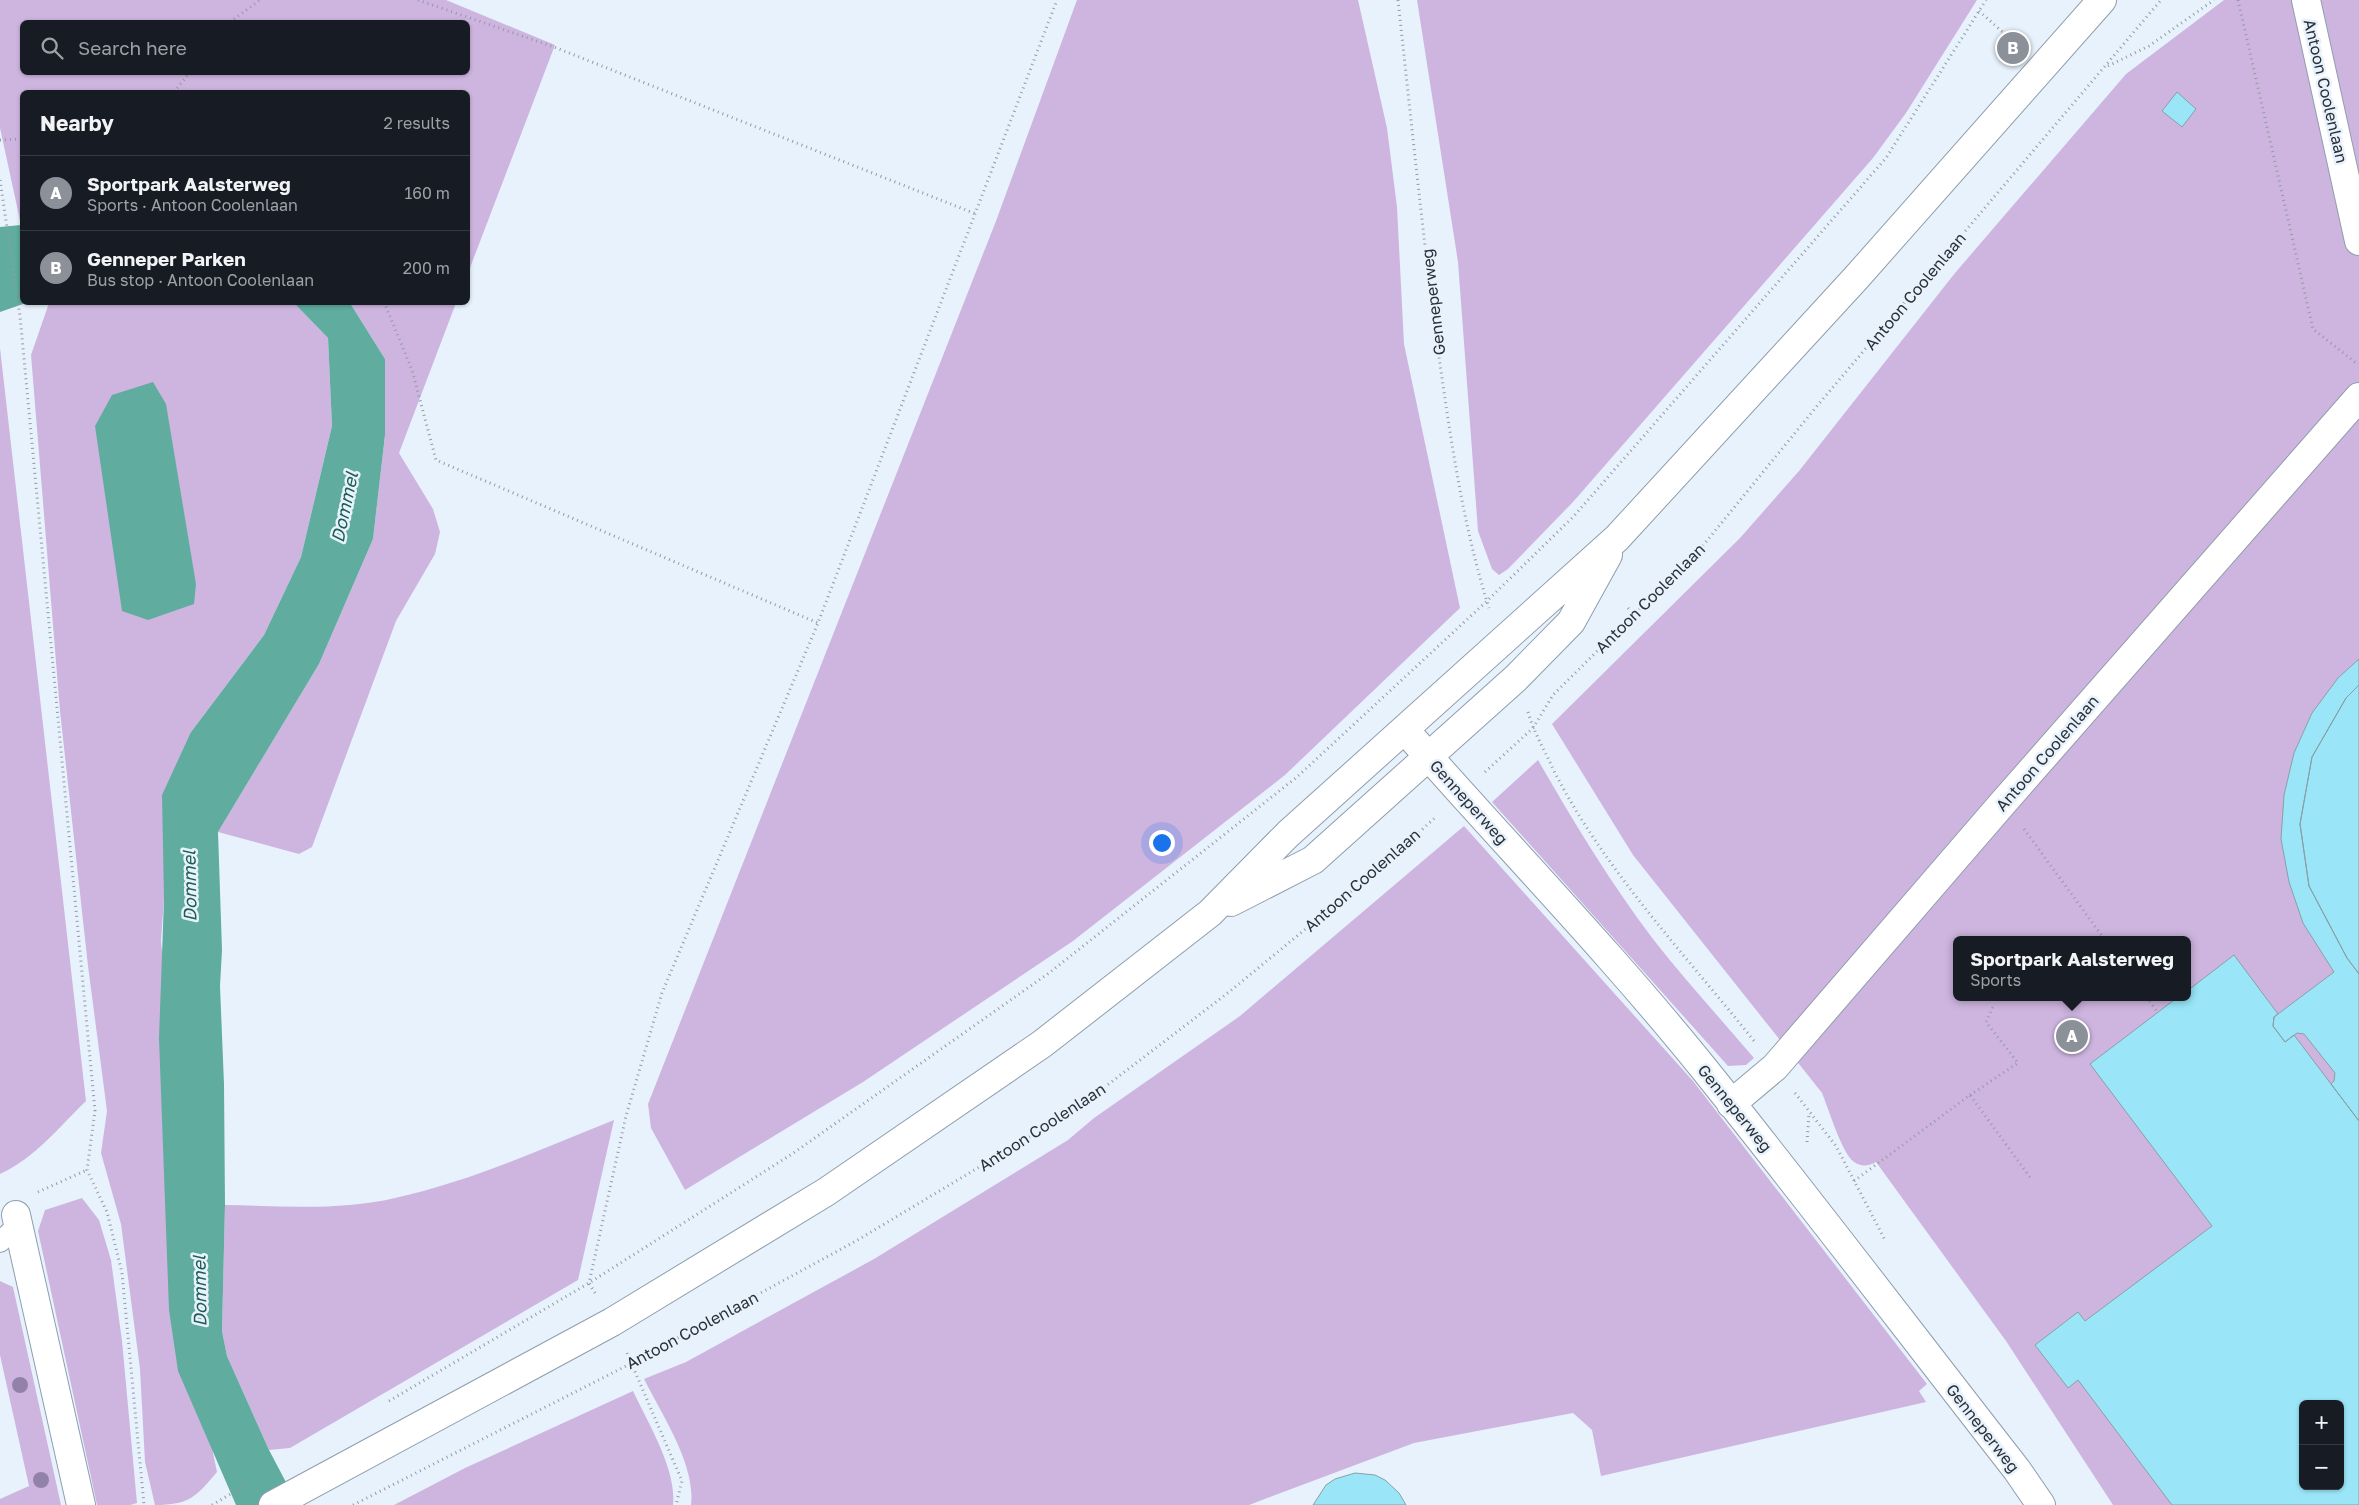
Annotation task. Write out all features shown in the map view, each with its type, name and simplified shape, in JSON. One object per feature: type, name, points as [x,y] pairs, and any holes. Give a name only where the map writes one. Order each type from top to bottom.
[{"type":"main road","points":[[273,1505],[612,1322],[826,1192],[1042,1044],[1210,913],[1288,834],[1617,538],[1856,278],[2102,0]]},
{"type":"main road","name":"Antoon Coolenlaan","points":[[2306,0],[2359,241]]},
{"type":"main road","name":"Antoon Coolenlaan","points":[[1731,1104],[1775,1068],[2002,804],[2359,397]]},
{"type":"main road","points":[[1210,913],[1313,860],[1516,678],[1571,622],[1617,538]]},
{"type":"main road","name":"Genneperweg","points":[[1405,730],[1630,980],[1802,1190],[2017,1470],[2041,1505]]},
{"type":"main road","points":[[11,1227],[81,1505]]},
{"type":"path","points":[[233,20],[260,0]]},
{"type":"path","points":[[418,0],[554,47],[976,214]]},
{"type":"path","points":[[589,1282],[626,1116],[662,993],[818,623],[1057,0]]},
{"type":"path","name":"Genneperweg","points":[[1398,0],[1433,314],[1452,452],[1465,518],[1487,601]]},
{"type":"path","points":[[386,1403],[589,1282],[792,1154],[1049,973],[1296,777],[1487,601],[1574,516],[1886,158],[1986,0]]},
{"type":"path","name":"Antoon Coolenlaan","points":[[353,1505],[632,1363],[856,1241],[1076,1109],[1245,979],[1375,872],[1533,728],[1553,695],[1701,548],[2160,0]]},
{"type":"path","points":[[2105,68],[2149,46],[2214,0]]},
{"type":"path","points":[[2238,0],[2313,329],[2359,366]]},
{"type":"path","points":[[1979,11],[2006,35]]},
{"type":"path","points":[[176,90],[188,75]]},
{"type":"path","points":[[0,140],[20,138]]},
{"type":"path","points":[[0,180],[20,316],[95,1111],[87,1170],[107,1212],[122,1273],[144,1505]]},
{"type":"path","points":[[385,305],[412,370],[436,460],[818,623]]},
{"type":"path","points":[[1628,608],[1634,614]]},
{"type":"path","points":[[1533,728],[1568,797],[1614,868],[1802,1100],[1809,1113],[1836,1146],[1888,1244]]},
{"type":"path","points":[[2002,804],[2039,847],[2102,936]]},
{"type":"path","points":[[2150,1001],[2158,1013]]},
{"type":"path","points":[[1854,1181],[2018,1062],[1986,1022],[1994,1005]]},
{"type":"path","points":[[1970,1095],[2032,1180]]},
{"type":"path","points":[[11,1227],[39,1190],[87,1170]]},
{"type":"path","points":[[632,1363],[682,1480],[676,1505]]},
{"type":"shaded area","points":[[0,0],[446,0],[555,45],[470,268],[470,90],[20,90],[20,220],[0,128]]},
{"type":"shaded area","points":[[1077,0],[1358,0],[1387,128],[1397,207],[1404,344],[1460,608],[1285,775],[1073,941],[863,1082],[685,1190],[651,1128],[648,1104],[996,221]]},
{"type":"shaded area","points":[[1417,0],[1977,0],[1906,113],[1873,158],[1573,502],[1508,569],[1499,575],[1492,569],[1478,531],[1458,262]]},
{"type":"shaded area","points":[[2224,0],[2359,0],[2359,1505],[2113,1505],[2006,1341],[1876,1162],[1862,1165],[1857,1164],[1849,1157],[1840,1140],[1822,1093],[1633,855],[1552,724],[1740,538],[1799,471],[1955,273],[2126,74]]},
{"type":"shaded area","points":[[48,305],[296,305],[328,338],[332,426],[301,557],[264,635],[191,732],[164,899],[161,941],[213,1453],[217,1472],[191,1498],[167,1505],[155,1505],[145,1462],[140,1369],[121,1224],[101,1153],[107,1111],[88,966],[60,711],[31,355]]},
{"type":"shaded area","points":[[351,305],[455,305],[399,453],[433,509],[440,532],[435,554],[396,621],[312,847],[299,854],[218,832],[319,664],[373,539],[385,435],[385,359]]},
{"type":"shaded area","points":[[0,348],[86,1101],[35,1151],[12,1168],[0,1174]]},
{"type":"shaded area","points":[[1538,760],[1592,851],[1637,917],[1653,939],[1754,1058],[1746,1065],[1728,1066],[1492,802]]},
{"type":"shaded area","points":[[1464,826],[1693,1081],[1927,1384],[1919,1391],[1926,1402],[1601,1476],[1592,1430],[1573,1413],[1414,1443],[1249,1505],[691,1505],[691,1490],[683,1457],[644,1379],[686,1362],[874,1259],[1068,1140],[1094,1118],[1240,1016]]},
{"type":"shaded area","points":[[614,1120],[578,1280],[290,1448],[269,1450],[227,1356],[222,1331],[225,1205],[332,1206],[353,1205],[395,1198],[451,1183],[533,1153]]},
{"type":"shaded area","points":[[82,1198],[99,1220],[111,1260],[122,1341],[137,1503],[130,1505],[97,1505],[38,1231],[45,1210]]},
{"type":"shaded area","points":[[0,1281],[13,1287],[61,1505],[0,1505],[0,1499],[29,1486],[0,1355]]},
{"type":"shaded area","points":[[633,1391],[666,1462],[671,1477],[673,1505],[394,1505],[465,1468]]},
{"type":"water","points":[[20,225],[20,305],[0,312],[0,227]]},
{"type":"water","name":"Dommel","points":[[296,305],[351,305],[385,359],[385,435],[373,539],[319,664],[218,832],[222,950],[220,986],[224,1084],[225,1205],[222,1331],[227,1356],[269,1450],[298,1505],[236,1505],[178,1371],[169,1310],[159,1038],[164,899],[162,795],[191,732],[264,635],[301,557],[332,426],[328,338]]},
{"type":"water","points":[[153,382],[166,404],[196,584],[194,604],[148,620],[122,611],[95,426],[112,395]]},
{"type":"building","points":[[2177,92],[2196,109],[2182,127],[2162,111]]},
{"type":"building","points":[[2359,659],[2359,685],[2346,698],[2312,757],[2300,824],[2309,886],[2347,958],[2359,974],[2359,1121],[2331,1084],[2334,1081],[2335,1073],[2304,1034],[2297,1033],[2285,1042],[2273,1026],[2274,1017],[2334,972],[2303,923],[2289,882],[2281,839],[2284,795],[2294,753],[2312,713],[2338,678]]},
{"type":"building","points":[[2359,685],[2359,974],[2347,958],[2309,886],[2300,824],[2312,757],[2346,698]]},
{"type":"building","points":[[2234,955],[2278,1014],[2274,1017],[2273,1026],[2285,1042],[2294,1035],[2359,1121],[2359,1505],[2172,1505],[2078,1380],[2068,1388],[2035,1345],[2078,1312],[2085,1321],[2212,1226],[2090,1064],[2173,1001],[2191,1001],[2191,988]]},
{"type":"building","points":[[1355,1473],[1375,1475],[1385,1480],[1399,1493],[1406,1505],[1313,1505],[1326,1485],[1335,1479]]},
{"type":"place","name":"Genneper Parken","points":[[2013,48]]},
{"type":"place","name":"Sportpark Aalsterweg","points":[[2072,1036]]}]
